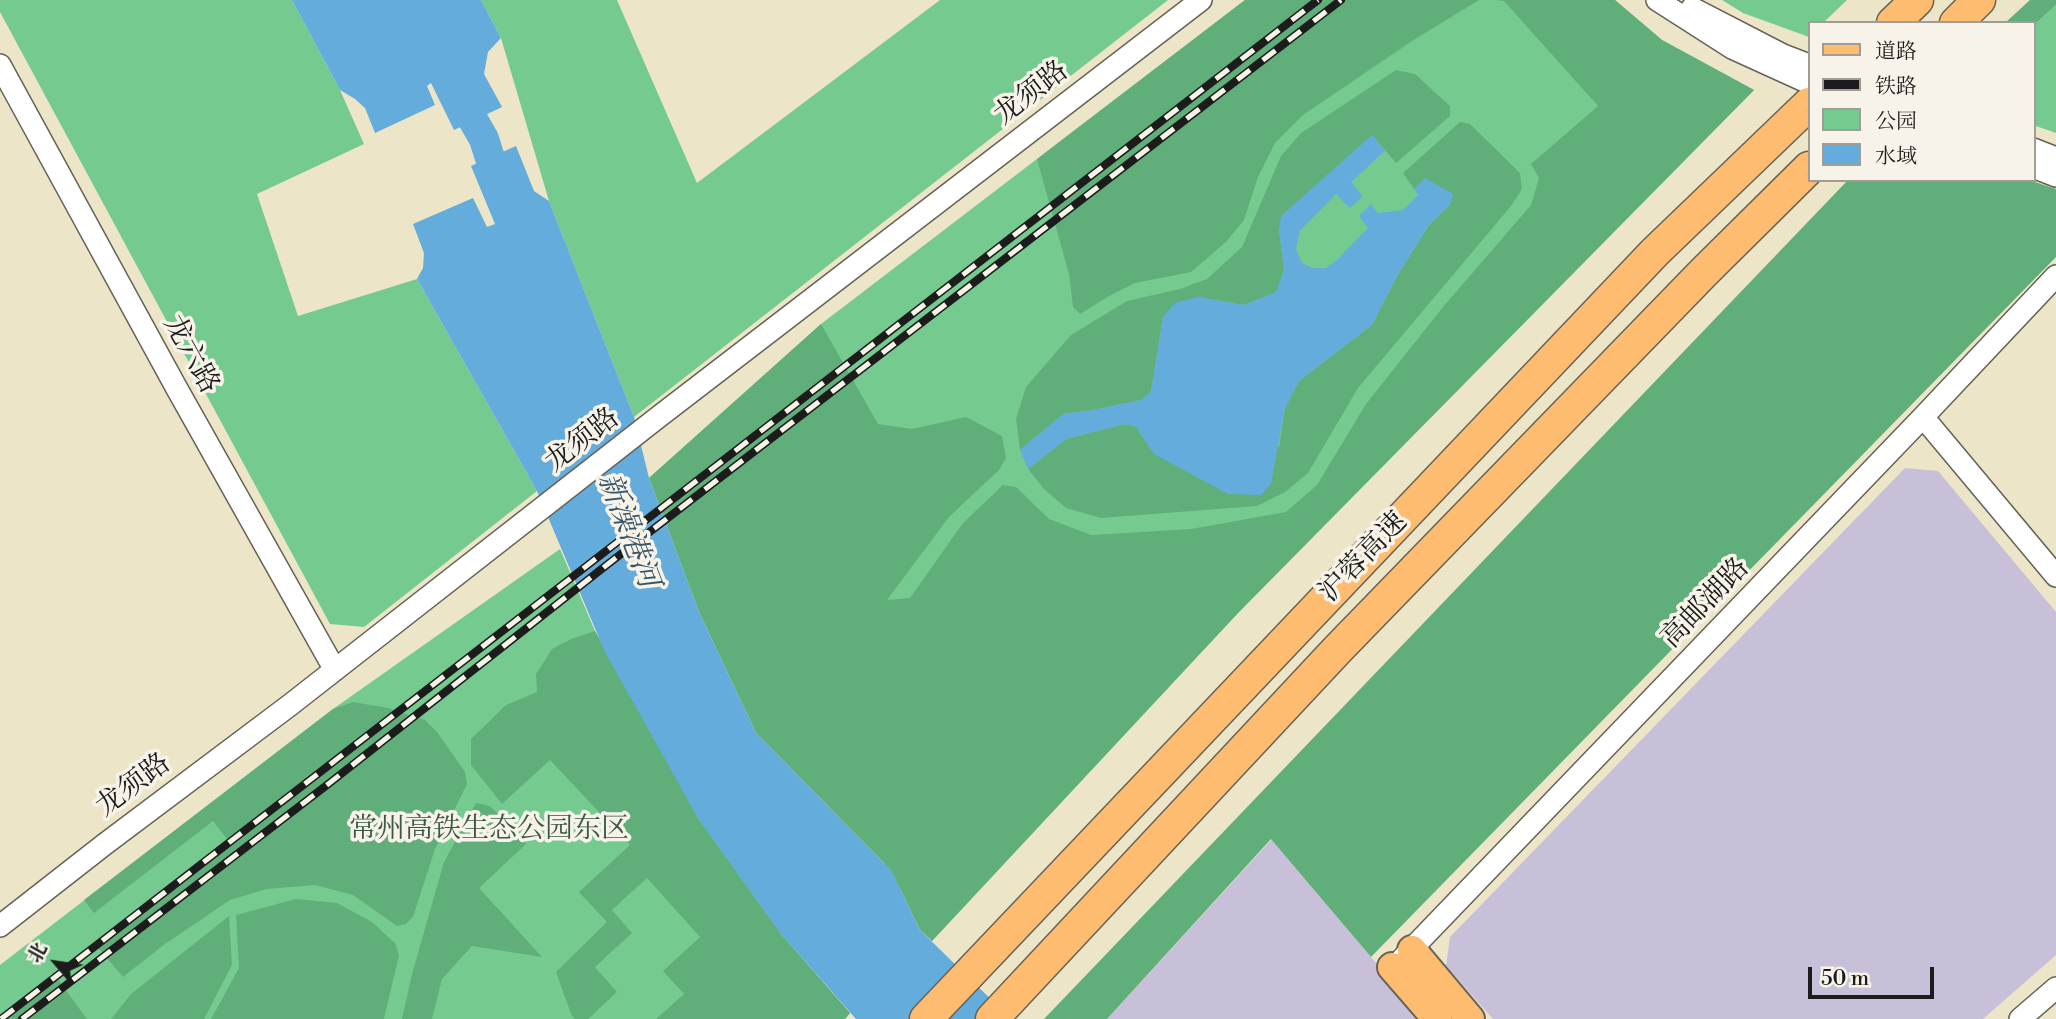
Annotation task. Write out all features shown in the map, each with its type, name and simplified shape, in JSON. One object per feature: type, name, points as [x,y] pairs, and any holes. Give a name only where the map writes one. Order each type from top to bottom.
[{"type":"highway","points":[[1895,21],[1917,0]]},
{"type":"highway","points":[[1958,21],[1979,0]]},
{"type":"highway","name":"沪蓉高速","points":[[926,1019],[1655,252],[1808,98]]},
{"type":"highway","name":"沪蓉高速","points":[[992,1019],[1338,649],[1704,272],[1808,169]]},
{"type":"main road","points":[[1402,959],[1437,1019]]},
{"type":"main road","points":[[1402,959],[1470,1019]]},
{"type":"street","name":"龙须路","points":[[0,926],[1201,0]]},
{"type":"street","points":[[1657,0],[1808,96]]},
{"type":"street","points":[[1681,0],[1713,20],[1808,65]]},
{"type":"street","name":"龙六路","points":[[0,65],[335,670]]},
{"type":"street","points":[[2035,150],[2056,158]]},
{"type":"street","points":[[2035,168],[2056,176]]},
{"type":"street","name":"高邮湖路","points":[[1402,959],[2056,276]]},
{"type":"street","points":[[1923,417],[2056,576]]},
{"type":"street","points":[[2020,1019],[2056,988]]},
{"type":"shaded area","points":[[1905,468],[1938,471],[2056,612],[2056,955],[1983,1019],[1493,1019],[1446,966],[1450,937]]},
{"type":"shaded area","points":[[1272,839],[1423,1019],[1107,1019]]},
{"type":"green space","points":[[0,0],[292,0],[340,90],[364,144],[257,194],[298,316],[417,279],[537,491],[364,627],[330,624],[0,12]]},
{"type":"green space","points":[[481,0],[617,0],[697,183],[940,0],[1168,0],[634,417],[549,201],[501,38]]},
{"type":"green space","points":[[1245,0],[1615,0],[1662,40],[1754,90],[1238,613],[932,941],[649,478],[821,324]]},
{"type":"green space","points":[[1245,0],[1479,0],[1412,41],[1303,115],[1275,143],[1258,177],[1244,220],[1226,242],[1191,272],[1135,283],[1080,314],[1073,307],[1069,274],[1037,159]]},
{"type":"green space","points":[[1496,0],[1615,0],[1662,40],[1754,90],[1238,613],[932,941],[920,930],[891,870],[756,733],[699,612],[649,478],[821,324],[878,424],[912,429],[966,417],[1002,436],[1006,458],[999,470],[949,517],[887,600],[910,598],[963,523],[1003,485],[1016,487],[1049,519],[1091,535],[1191,529],[1286,512],[1317,485],[1366,404],[1443,307],[1531,205],[1539,178],[1531,164],[1598,106],[1504,1]]},
{"type":"green space","points":[[1722,0],[1847,0],[1825,21],[1808,21],[1808,37],[1743,13]]},
{"type":"green space","points":[[2030,0],[2056,0],[2056,5],[2035,24],[2035,21],[2007,21]]},
{"type":"green space","points":[[2056,5],[2056,133],[2035,126],[2035,24]]},
{"type":"green space","points":[[1396,70],[1415,74],[1450,106],[1450,116],[1396,163],[1373,136],[1279,229],[1284,270],[1277,292],[1244,305],[1198,297],[1163,317],[1151,392],[1141,400],[1063,414],[1020,450],[1016,419],[1026,387],[1071,335],[1127,301],[1180,289],[1207,279],[1242,247],[1281,156],[1301,133]]},
{"type":"green space","points":[[1460,122],[1470,124],[1520,173],[1522,189],[1511,206],[1358,388],[1308,473],[1285,492],[1257,506],[1101,518],[1066,508],[1044,489],[1028,469],[1066,439],[1125,424],[1136,426],[1142,437],[1279,447],[1285,408],[1299,381],[1372,325],[1396,278],[1429,225],[1450,205],[1425,179],[1414,189],[1403,173]]},
{"type":"green space","points":[[1846,182],[2035,182],[2056,189],[2056,257],[1371,957],[1271,839],[1107,1019],[1044,1019]]},
{"type":"green space","name":"常州高铁生态公园东区","points":[[560,549],[595,631],[781,934],[850,1013],[845,1019],[0,1019],[0,965],[333,709]]},
{"type":"green space","points":[[595,631],[698,818],[781,934],[850,1013],[845,1019],[656,1019],[684,994],[663,971],[700,937],[647,878],[612,910],[632,933],[595,967],[617,992],[588,1019],[575,1019],[571,1014],[556,972],[607,922],[579,892],[630,845],[550,760],[502,804],[471,765],[471,739],[506,705],[537,692],[536,674],[552,649]]},
{"type":"green space","points":[[353,702],[388,708],[425,720],[437,732],[465,772],[467,784],[435,849],[413,917],[406,924],[397,926],[353,895],[315,885],[267,889],[230,900],[165,944],[123,977],[94,943],[227,839],[213,821],[94,913],[84,900],[333,709]]},
{"type":"green space","points":[[476,803],[490,806],[526,844],[479,888],[542,957],[472,946],[442,979],[432,1019],[402,1019],[444,862]]},
{"type":"green space","points":[[296,899],[337,903],[372,922],[395,943],[399,955],[384,1019],[211,1019],[239,968],[236,915]]},
{"type":"green space","points":[[229,916],[232,965],[204,1019],[111,1019],[131,994]]},
{"type":"green space","points":[[54,974],[87,1019],[0,1019],[0,1015]]},
{"type":"water","points":[[292,0],[481,0],[501,38],[488,52],[484,74],[502,107],[454,130],[431,83],[427,86],[435,105],[375,133],[365,108],[340,90]]},
{"type":"water","points":[[1372,135],[1385,151],[1351,182],[1363,196],[1350,208],[1336,194],[1300,231],[1296,249],[1302,263],[1313,268],[1326,268],[1368,228],[1359,216],[1371,204],[1378,213],[1403,210],[1418,195],[1414,189],[1425,178],[1453,194],[1450,205],[1429,225],[1396,278],[1372,325],[1299,381],[1285,408],[1271,484],[1261,495],[1228,494],[1154,454],[1136,427],[1125,424],[1066,439],[1028,469],[1020,450],[1063,414],[1141,400],[1151,392],[1163,317],[1175,303],[1198,297],[1244,305],[1276,292],[1284,270],[1279,229],[1281,216]]},
{"type":"water","points":[[516,146],[534,191],[549,201],[634,417],[649,478],[699,612],[756,733],[891,870],[920,930],[1011,1019],[856,1019],[781,934],[698,818],[605,652],[537,491],[417,279],[423,268],[424,253],[413,224],[473,198],[487,227],[495,224],[471,166]]},
{"type":"waterway","name":"新澡港河","points":[[453,85],[484,139],[502,196]]},
{"type":"railway","points":[[1,1019],[1318,0]]},
{"type":"railway","points":[[22,1019],[1341,0]]}]
